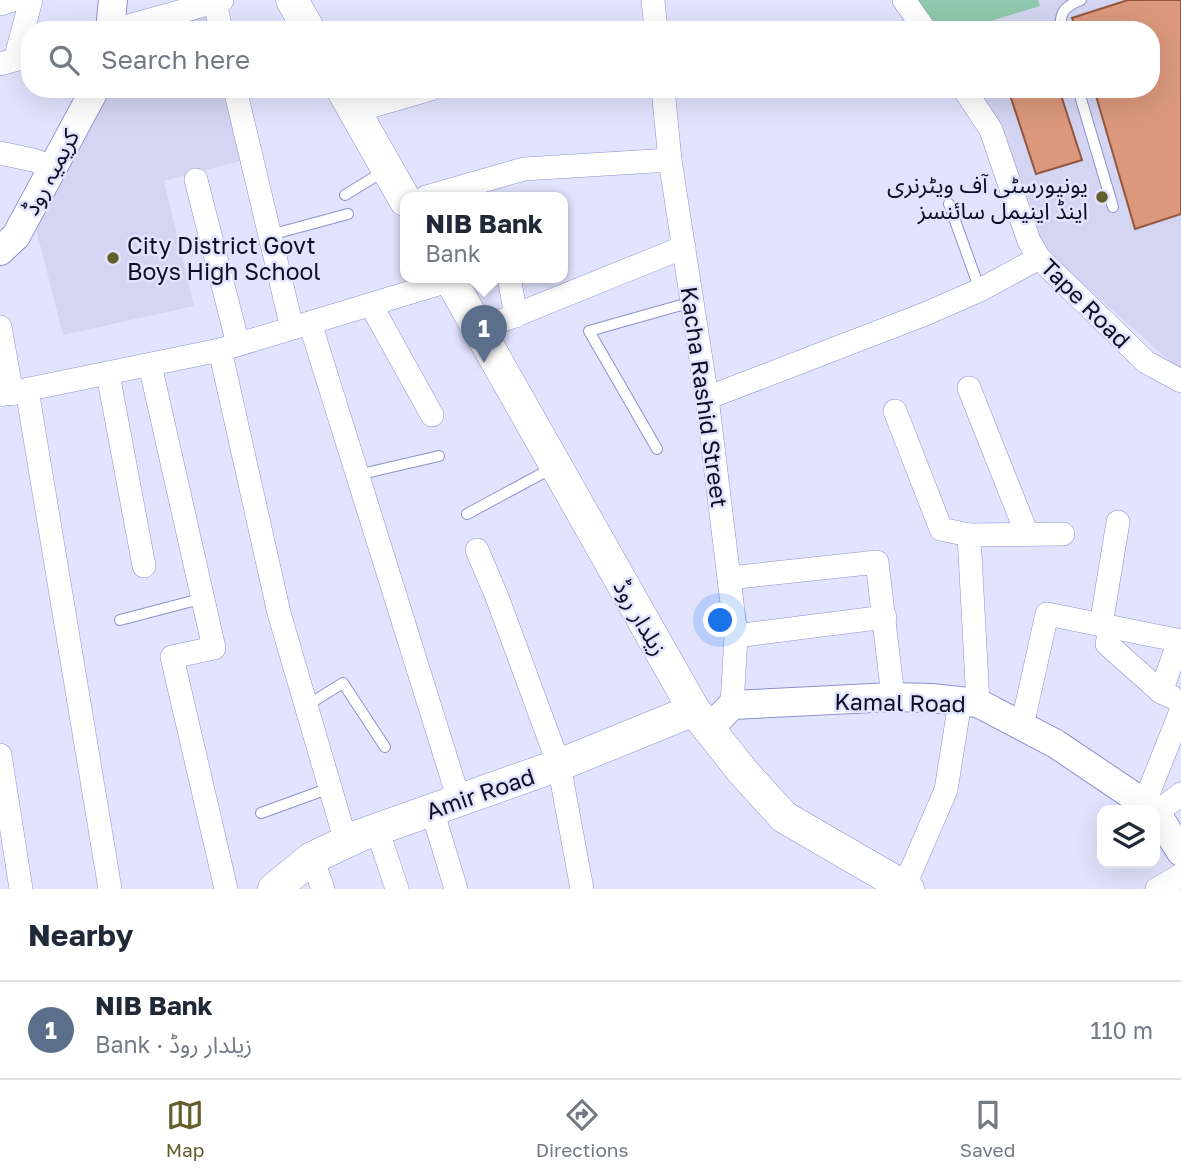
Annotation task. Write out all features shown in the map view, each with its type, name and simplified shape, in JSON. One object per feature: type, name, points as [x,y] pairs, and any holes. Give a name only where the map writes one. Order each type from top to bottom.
[{"type":"main road","points":[[292,0],[304,21]]},
{"type":"main road","points":[[348,100],[401,192]]},
{"type":"main road","name":"زیلدار روڈ","points":[[452,283],[702,719],[743,772],[784,817],[906,888]]},
{"type":"main road","name":"Amir Road","points":[[274,889],[312,858],[377,829],[559,765],[702,719]]},
{"type":"street","points":[[0,4],[13,0]]},
{"type":"street","points":[[25,21],[31,0]]},
{"type":"street","points":[[112,21],[113,0]]},
{"type":"street","points":[[653,0],[655,21]]},
{"type":"street","points":[[904,0],[919,21]]},
{"type":"street","points":[[145,21],[217,1],[220,21]]},
{"type":"street","points":[[0,64],[15,60],[21,38]]},
{"type":"street","name":"کریمیہ روڈ","points":[[0,251],[16,236],[90,98]]},
{"type":"street","points":[[238,98],[270,235],[357,475],[446,805],[456,889]]},
{"type":"street","name":"Kacha Rashid Street","points":[[664,98],[670,160],[707,398],[736,636],[732,705]]},
{"type":"street","name":"Tape Road","points":[[970,98],[991,130],[1029,242],[1039,258],[1146,362],[1181,381]]},
{"type":"street","points":[[0,153],[53,167]]},
{"type":"street","points":[[463,192],[492,188],[524,169],[670,160]]},
{"type":"street","points":[[196,180],[279,613],[346,842]]},
{"type":"street","points":[[479,330],[684,247]]},
{"type":"street","points":[[707,398],[925,314],[980,290],[1039,258]]},
{"type":"street","points":[[13,393],[229,347],[437,283]]},
{"type":"street","points":[[510,283],[516,316]]},
{"type":"street","points":[[371,304],[432,415]]},
{"type":"street","points":[[0,327],[110,889]]},
{"type":"street","points":[[150,365],[214,648],[172,657],[226,889]]},
{"type":"street","points":[[108,374],[144,566]]},
{"type":"street","points":[[969,388],[1027,534]]},
{"type":"street","points":[[895,411],[942,529],[969,535],[1063,534]]},
{"type":"street","points":[[1022,726],[1047,614],[1106,626],[1180,641],[1171,696],[1107,644],[1106,626],[1118,522]]},
{"type":"street","points":[[906,888],[946,789],[969,702],[969,535]]},
{"type":"street","points":[[477,550],[559,765],[582,889]]},
{"type":"street","points":[[729,578],[877,562],[893,697]]},
{"type":"street","points":[[736,636],[885,617]]},
{"type":"street","name":"Kamal Road","points":[[732,705],[893,697],[969,702],[1056,744],[1146,805]]},
{"type":"street","points":[[702,719],[732,705]]},
{"type":"street","points":[[1153,805],[1181,711]]},
{"type":"street","points":[[0,755],[21,889]]},
{"type":"street","points":[[1160,805],[1181,794]]},
{"type":"street","name":"Kamal Road","points":[[1160,821],[1181,852]]},
{"type":"street","points":[[377,829],[397,889]]},
{"type":"street","points":[[312,858],[323,889]]},
{"type":"street","points":[[1157,889],[1181,875]]},
{"type":"lane","points":[[1060,21],[1060,15],[1068,5],[1081,0]]},
{"type":"lane","points":[[1082,98],[1113,207]]},
{"type":"lane","points":[[345,195],[388,169]]},
{"type":"lane","points":[[948,204],[980,290]]},
{"type":"lane","points":[[270,235],[348,214]]},
{"type":"lane","points":[[657,449],[590,331],[692,302]]},
{"type":"lane","points":[[357,475],[439,456]]},
{"type":"lane","points":[[467,514],[556,466]]},
{"type":"lane","points":[[120,620],[204,598]]},
{"type":"lane","points":[[306,706],[343,683],[385,747]]},
{"type":"lane","points":[[261,813],[330,789]]},
{"type":"shaded area","name":"یونیورسٹی آف ویٹرنری اینڈ اینیمل سائنسز","points":[[912,0],[1181,0],[1181,371],[1074,276],[1037,238],[977,98],[1160,98],[1160,21],[927,21]]},
{"type":"shaded area","points":[[215,2],[219,21],[146,21]]},
{"type":"shaded area","name":"City District Govt Boys High School","points":[[90,98],[235,98],[248,159],[164,181],[194,306],[63,335],[31,209]]},
{"type":"green space","points":[[912,0],[1038,0],[1040,6],[991,21],[927,21]]},
{"type":"building","points":[[1128,0],[1181,0],[1181,214],[1135,229],[1097,98],[1160,98],[1160,21],[1073,21],[1072,18]]},
{"type":"building","points":[[1011,98],[1062,98],[1082,160],[1036,174]]},
{"type":"place","name":"یونیورسٹی آف ویٹرنری اینڈ اینیمل سائنسز","points":[[1102,197]]},
{"type":"place","name":"City District Govt Boys High School","points":[[113,258]]},
{"type":"place","name":"NIB Bank","points":[[484,363]]}]
